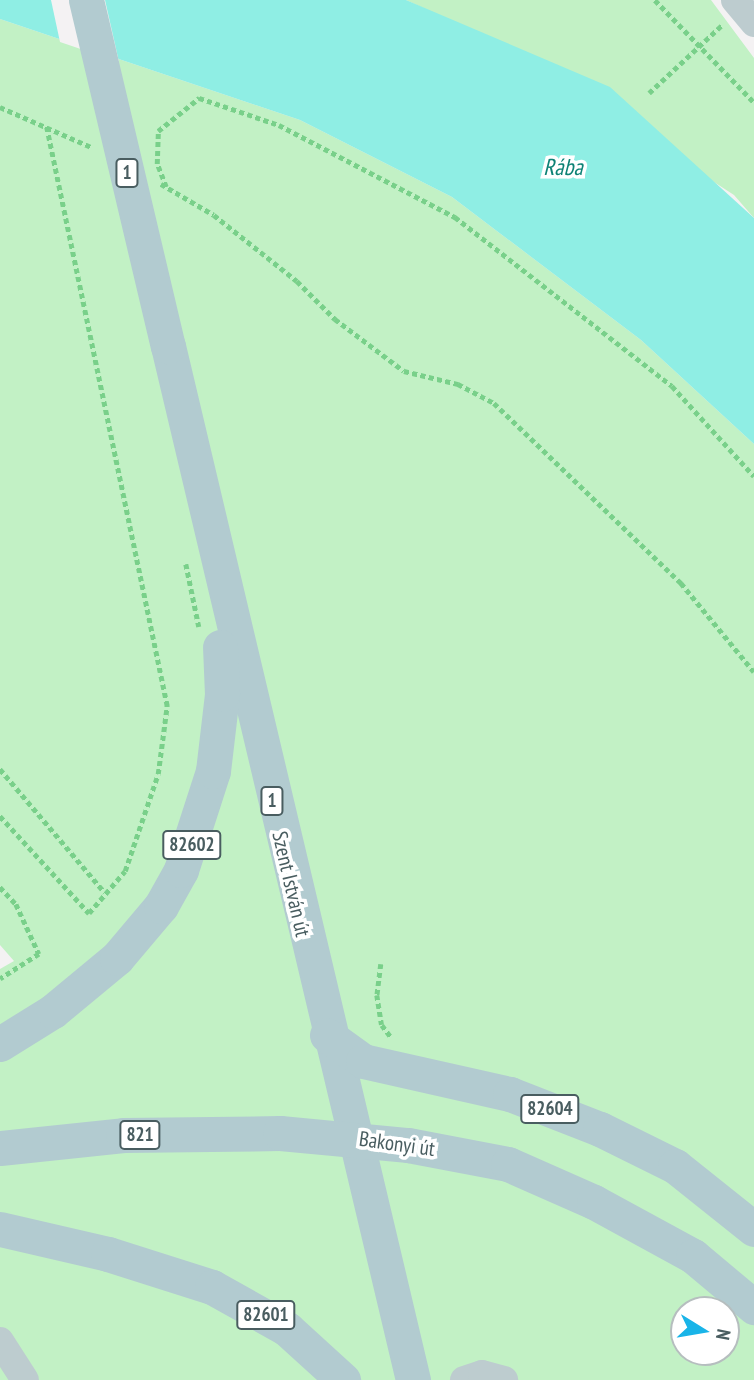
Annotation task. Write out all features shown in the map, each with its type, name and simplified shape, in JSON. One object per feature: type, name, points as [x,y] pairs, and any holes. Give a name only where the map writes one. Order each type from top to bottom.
[{"type":"main road","name":"Szent István út","points":[[86,0],[168,346],[201,564],[327,1035],[413,1380]]},
{"type":"main road","name":"82602","points":[[0,1044],[53,1010],[117,958],[161,906],[194,842],[213,771],[222,694],[201,564]]},
{"type":"main road","name":"82604","points":[[327,1035],[363,1061],[510,1094],[600,1129],[675,1166],[754,1229]]},
{"type":"main road","name":"Bakonyi út","points":[[0,1148],[123,1135],[280,1133],[408,1145],[508,1164],[594,1202],[693,1256],[754,1307]]},
{"type":"main road","name":"82601","points":[[0,1229],[108,1254],[212,1287],[288,1329],[343,1380]]},
{"type":"street","points":[[735,0],[754,23]]},
{"type":"street","points":[[0,1341],[15,1377]]},
{"type":"street","points":[[464,1380],[482,1374],[504,1380]]},
{"type":"path","points":[[655,0],[754,102]]},
{"type":"path","points":[[649,93],[700,46]]},
{"type":"path","points":[[167,188],[157,164],[158,131],[199,98],[279,125],[455,217],[671,386],[754,476]]},
{"type":"path","points":[[0,107],[46,125],[95,149]]},
{"type":"path","points":[[0,816],[89,913],[125,871],[158,774],[167,706],[46,125]]},
{"type":"path","points":[[155,181],[214,215],[297,281],[335,320],[404,371],[458,384],[494,403],[681,583],[754,672]]},
{"type":"path","points":[[201,564],[202,641]]},
{"type":"path","points":[[0,769],[105,893]]},
{"type":"path","points":[[0,887],[16,904],[40,954],[0,979]]},
{"type":"green space","points":[[406,0],[711,0],[754,58],[754,218],[734,195],[499,43]]},
{"type":"green space","points":[[0,19],[300,120],[452,197],[641,340],[754,444],[754,1380],[0,1380],[0,969],[14,961],[0,945]]},
{"type":"water","name":"Rába","points":[[0,0],[406,0],[610,87],[754,218],[754,444],[641,340],[452,197],[300,120],[0,19]]},
{"type":"pier","points":[[51,0],[105,0],[119,62],[60,42]]}]
